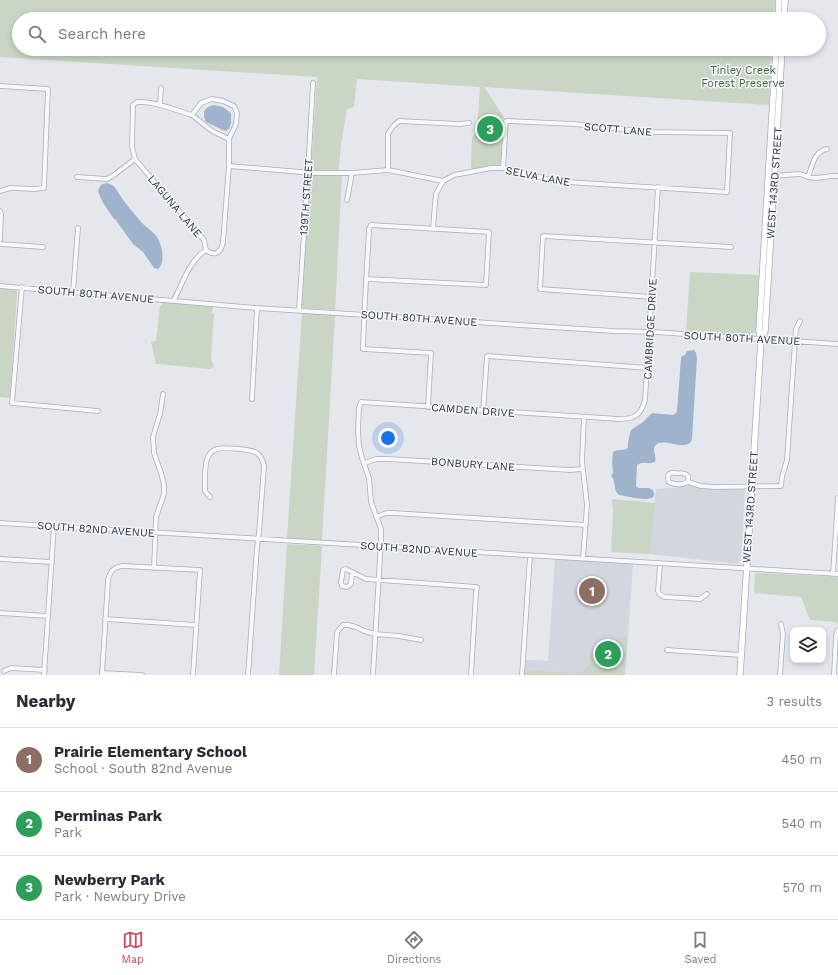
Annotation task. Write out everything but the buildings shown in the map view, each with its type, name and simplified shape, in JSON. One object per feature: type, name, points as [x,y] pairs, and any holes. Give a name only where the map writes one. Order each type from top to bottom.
[{"type":"main road","points":[[778,12],[779,0]]},
{"type":"main road","points":[[784,12],[785,0]]},
{"type":"main road","name":"WEST 143RD STREET","points":[[740,675],[761,340],[765,331],[776,56]]},
{"type":"main road","name":"WEST 143RD STREET","points":[[771,176],[781,56]]},
{"type":"street","name":"139TH STREET","points":[[299,310],[313,83]]},
{"type":"street","points":[[0,86],[48,89],[44,188],[10,188],[0,191]]},
{"type":"street","points":[[160,105],[161,88]]},
{"type":"street","points":[[192,115],[201,103],[212,99],[223,101],[234,106],[237,113],[236,124],[229,139],[229,166],[222,248],[220,252],[210,254],[206,250]]},
{"type":"street","points":[[77,177],[107,179],[135,159],[132,146],[133,105],[137,102],[144,101],[192,115],[212,131],[229,139]]},
{"type":"street","name":"SCOTT LANE","points":[[503,168],[506,120],[562,123],[651,132],[730,133],[727,192]]},
{"type":"street","points":[[388,170],[388,134],[391,128],[399,122],[469,123]]},
{"type":"street","points":[[808,177],[815,158],[819,152],[826,149]]},
{"type":"street","name":"LAGUNA LANE","points":[[135,159],[204,240],[206,250],[199,254],[192,264],[174,300]]},
{"type":"street","points":[[229,166],[308,172],[388,170],[443,181],[436,194],[433,229]]},
{"type":"street","name":"SELVA LANE","points":[[443,181],[465,172],[491,168],[503,168],[550,180],[567,182],[727,192]]},
{"type":"street","points":[[347,200],[352,172]]},
{"type":"street","points":[[771,176],[800,174],[816,178],[838,176]]},
{"type":"street","name":"CAMBRIDGE DRIVE","points":[[584,417],[619,419],[631,418],[636,416],[643,408],[648,368],[658,187]]},
{"type":"street","points":[[0,211],[0,240]]},
{"type":"street","points":[[366,279],[486,285],[489,232],[371,225],[366,279],[363,349],[431,353],[428,407]]},
{"type":"street","points":[[73,292],[78,228]]},
{"type":"street","points":[[652,297],[540,289],[544,236],[731,247]]},
{"type":"street","points":[[0,244],[43,247]]},
{"type":"street","name":"SOUTH 80TH AVENUE","points":[[0,286],[257,308],[838,344]]},
{"type":"street","points":[[22,287],[12,403],[98,411]]},
{"type":"street","points":[[252,399],[257,308]]},
{"type":"street","points":[[688,482],[687,475],[685,474],[672,472],[669,473],[667,478],[672,484],[684,484],[688,482],[701,486],[716,487],[780,486],[787,460],[796,329],[800,320]]},
{"type":"street","points":[[483,411],[487,356],[648,368]]},
{"type":"street","points":[[154,568],[156,517],[164,494],[164,485],[154,453],[153,437],[160,414],[163,394]]},
{"type":"street","name":"CAMDEN DRIVE","points":[[365,463],[360,452],[358,441],[359,408],[361,402],[584,417]]},
{"type":"street","points":[[583,559],[587,505],[582,452],[584,417]]},
{"type":"street","points":[[210,497],[205,491],[206,464],[208,456],[213,451],[222,448],[248,450],[257,453],[264,466],[248,675]]},
{"type":"street","name":"BONBURY LANE","points":[[365,463],[376,459],[388,459],[570,470],[583,469]]},
{"type":"street","points":[[365,463],[370,478],[371,502],[381,529],[372,675]]},
{"type":"street","points":[[833,574],[838,498]]},
{"type":"street","points":[[376,517],[386,513],[393,513],[586,525]]},
{"type":"street","name":"SOUTH 82ND AVENUE","points":[[0,523],[838,574]]},
{"type":"street","points":[[44,675],[54,526]]},
{"type":"street","points":[[522,675],[530,556]]},
{"type":"street","points":[[0,559],[52,562]]},
{"type":"street","points":[[660,564],[658,591],[661,596],[700,599],[707,594]]},
{"type":"street","points":[[142,675],[102,674],[108,580],[110,572],[115,568],[124,566],[200,570],[193,675]]},
{"type":"street","points":[[352,572],[351,584],[347,587],[342,586],[341,582],[343,570],[346,569],[352,572],[366,579],[477,587],[471,675]]},
{"type":"street","points":[[0,613],[48,616]]},
{"type":"street","points":[[105,619],[196,625]]},
{"type":"street","points":[[780,675],[783,634],[782,624]]},
{"type":"street","points":[[334,675],[337,632],[343,625],[349,625],[375,634],[421,640]]},
{"type":"street","points":[[834,675],[836,635],[838,630]]},
{"type":"street","points":[[667,650],[741,655]]},
{"type":"street","points":[[4,671],[11,668],[45,670]]},
{"type":"shaded area","points":[[689,485],[699,488],[745,490],[741,558],[738,564],[650,554],[656,489]]},
{"type":"shaded area","points":[[555,559],[633,564],[628,634],[590,653],[591,660],[586,669],[578,673],[525,670],[525,660],[548,661]]},
{"type":"green space","name":"Tinley Creek Forest Preserve","points":[[0,0],[775,0],[774,12],[12,12],[12,56],[772,56],[769,105],[484,87],[504,117],[501,121],[503,131],[501,163],[499,165],[471,169],[472,137],[477,132],[480,87],[357,79],[354,107],[347,109],[341,144],[339,170],[311,170],[317,77],[0,57]]},
{"type":"green space","points":[[313,174],[342,175],[335,310],[304,308],[301,305],[309,177]]},
{"type":"green space","points":[[690,272],[759,275],[756,330],[752,335],[686,331]]},
{"type":"green space","points":[[0,288],[17,291],[10,398],[0,397]]},
{"type":"green space","points":[[162,302],[213,307],[212,313],[214,313],[211,359],[214,367],[209,369],[156,364],[151,342],[156,341],[160,306],[162,306]]},
{"type":"green space","points":[[302,313],[335,315],[322,540],[287,538]]},
{"type":"green space","points":[[612,499],[655,503],[650,554],[611,552],[613,512]]},
{"type":"green space","points":[[287,544],[322,546],[314,675],[279,675]]},
{"type":"green space","points":[[757,573],[838,577],[838,624],[836,622],[810,620],[801,597],[754,593],[755,575]]},
{"type":"green space","points":[[628,634],[625,675],[524,675],[525,670],[578,673],[587,668],[590,660],[590,653]]},
{"type":"water","points":[[214,105],[223,107],[231,113],[231,123],[229,129],[225,131],[206,122],[204,111],[208,107]]},
{"type":"water","points":[[106,183],[115,187],[123,200],[137,217],[157,237],[162,249],[163,258],[158,269],[154,268],[143,252],[133,244],[104,205],[98,190],[101,185]]},
{"type":"water","points":[[694,350],[697,358],[692,439],[690,443],[680,445],[663,442],[658,443],[654,448],[655,462],[637,465],[636,486],[638,488],[649,488],[653,490],[653,497],[642,499],[619,495],[611,476],[613,473],[613,452],[628,448],[631,430],[643,422],[652,413],[673,415],[676,413],[681,358],[687,351]]},
{"type":"place","name":"Newberry Park","points":[[490,129]]},
{"type":"place","name":"Prairie Elementary School","points":[[592,591]]},
{"type":"place","name":"Perminas Park","points":[[608,654]]}]
